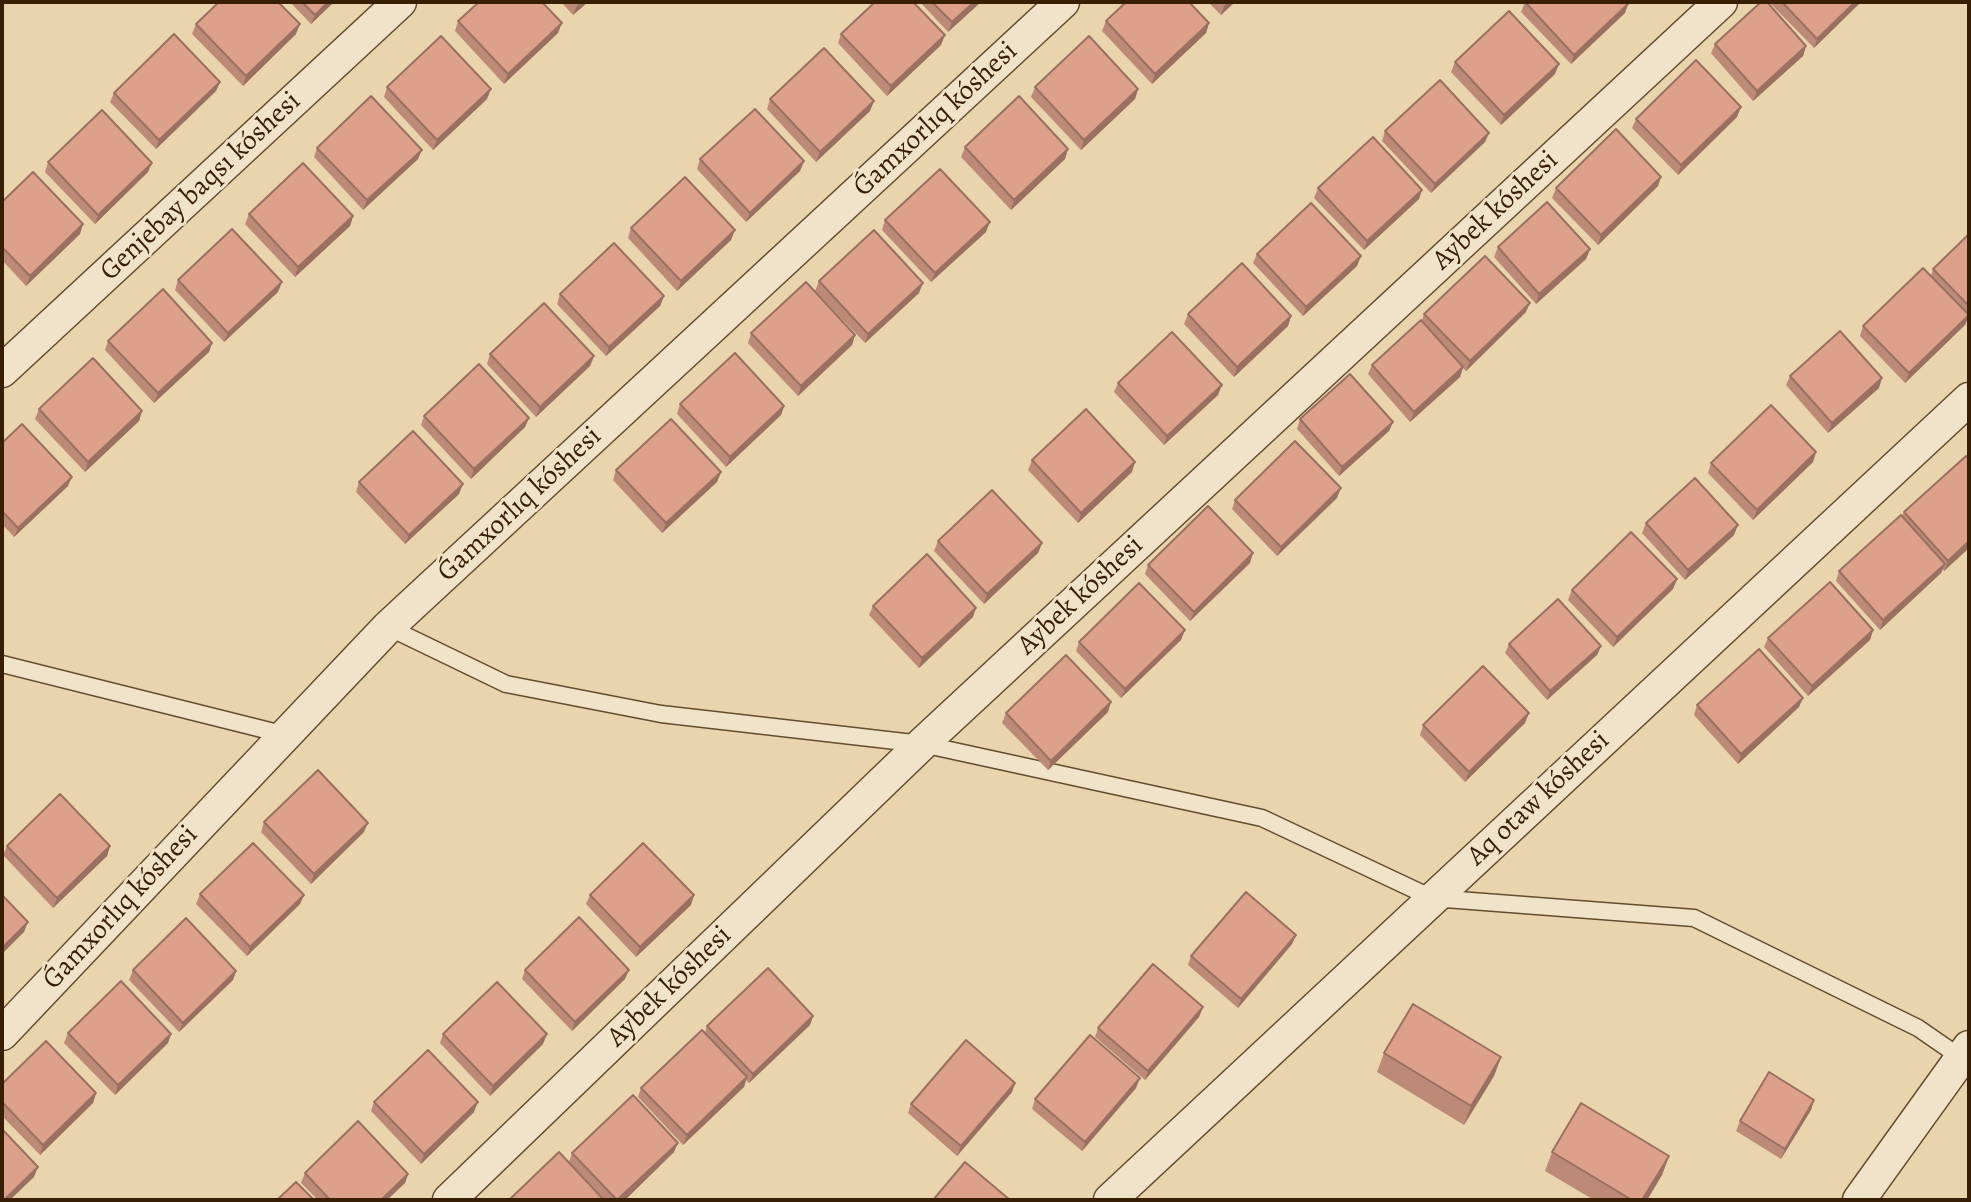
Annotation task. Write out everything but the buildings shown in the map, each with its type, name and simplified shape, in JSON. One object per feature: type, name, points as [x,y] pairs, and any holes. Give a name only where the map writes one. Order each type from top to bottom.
[{"type":"street","name":"Genjebay baqsı kóshesi","points":[[2,371],[400,2]]},
{"type":"street","name":"Ǵamxorlıq kóshesi","points":[[2,1034],[388,628],[1063,2]]},
{"type":"street","name":"Aybek kóshesi","points":[[449,1200],[922,744],[1721,2]]},
{"type":"street","name":"Aq otaw kóshesi","points":[[1110,1200],[1969,399]]},
{"type":"street","points":[[1858,1200],[1966,1054]]},
{"type":"lane","points":[[388,628],[506,684],[661,714],[922,744],[1262,818],[1432,898],[1694,918],[1919,1028],[1966,1054]]},
{"type":"lane","points":[[2,664],[286,734]]}]
